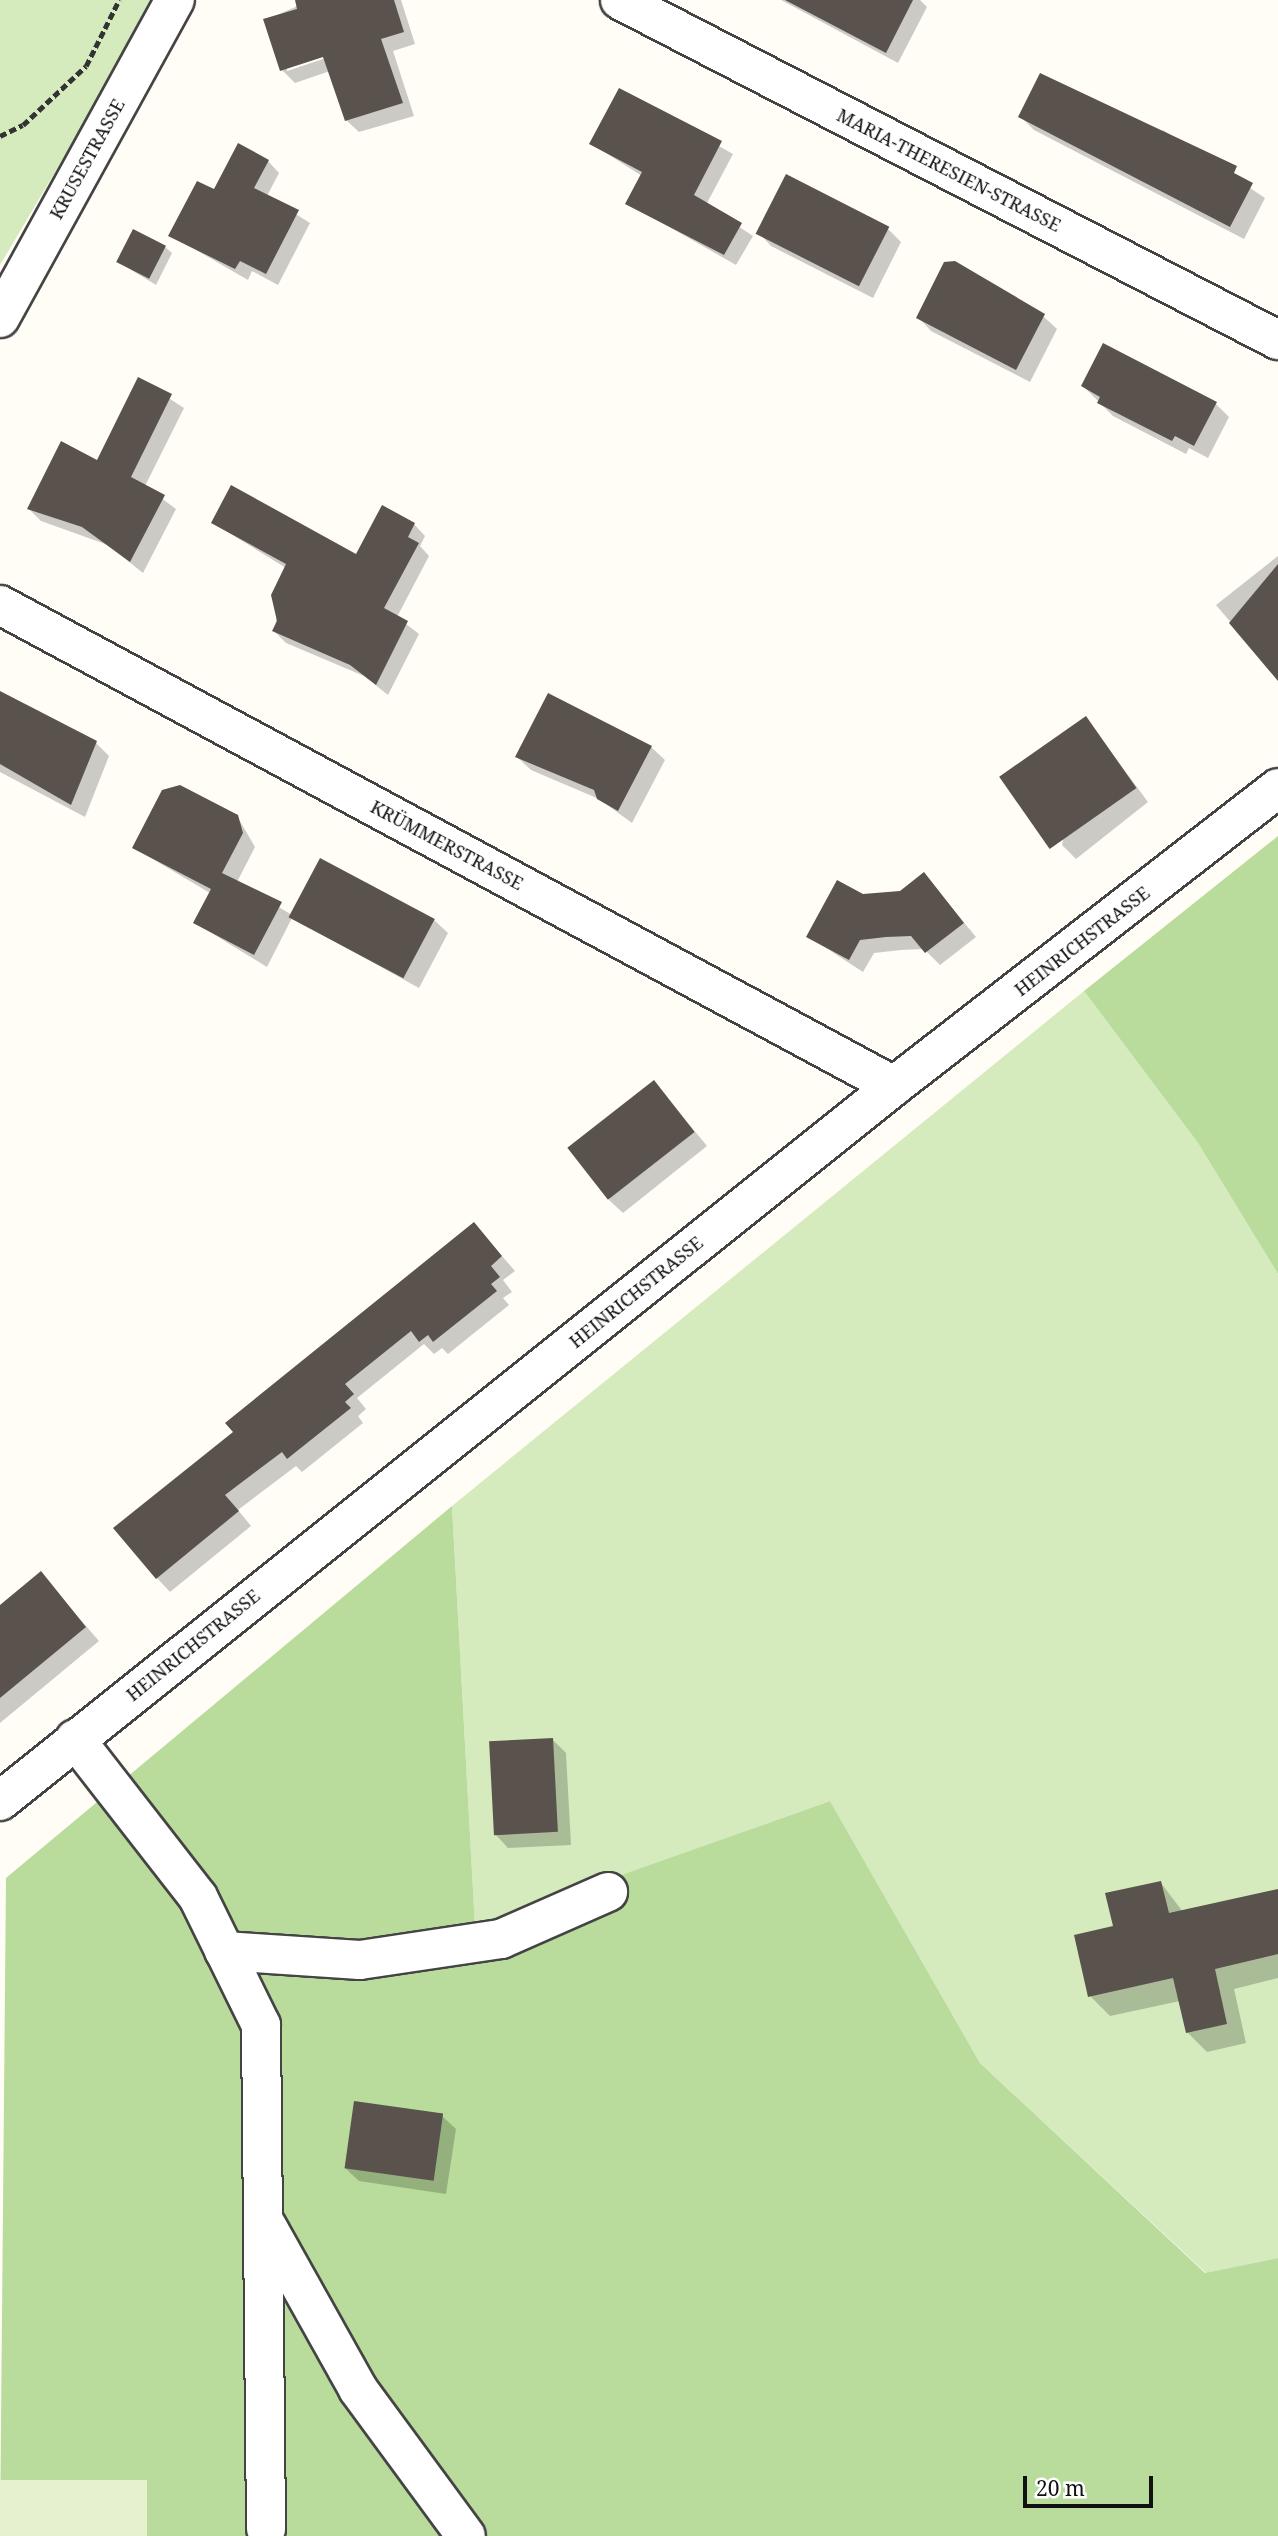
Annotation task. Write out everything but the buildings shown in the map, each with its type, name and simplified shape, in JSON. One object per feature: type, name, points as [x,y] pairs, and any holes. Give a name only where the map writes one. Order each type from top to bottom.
[{"type":"street","name":"KRUSESTRASSE","points":[[0,318],[175,0]]},
{"type":"street","name":"MARIA-THERESIEN-STRASSE","points":[[620,0],[1278,340]]},
{"type":"street","name":"KRÜMMERSTRASSE","points":[[0,605],[894,1086]]},
{"type":"street","name":"HEINRICHSTRASSE","points":[[0,1801],[894,1086],[1278,788]]},
{"type":"street","points":[[75,1739],[198,1897],[261,2025],[266,2529]]},
{"type":"street","points":[[224,1951],[360,1960],[501,1939],[608,1892]]},
{"type":"street","points":[[262,2218],[358,2389],[466,2536]]},
{"type":"path","points":[[0,136],[23,125],[86,66],[119,0]]},
{"type":"green space","points":[[0,0],[157,0],[0,265]]},
{"type":"green space","points":[[1278,836],[1278,1274],[1198,1143],[1084,991]]},
{"type":"green space","points":[[1084,991],[1198,1143],[1278,1274],[1278,2258],[1206,2273],[980,2063],[830,1801],[475,1928],[452,1506]]},
{"type":"green space","points":[[452,1506],[475,1927],[830,1801],[980,2063],[1205,2273],[1278,2258],[1278,2536],[0,2536],[6,1878]]},
{"type":"green space","points":[[0,2480],[147,2480],[147,2536],[0,2536]]}]
